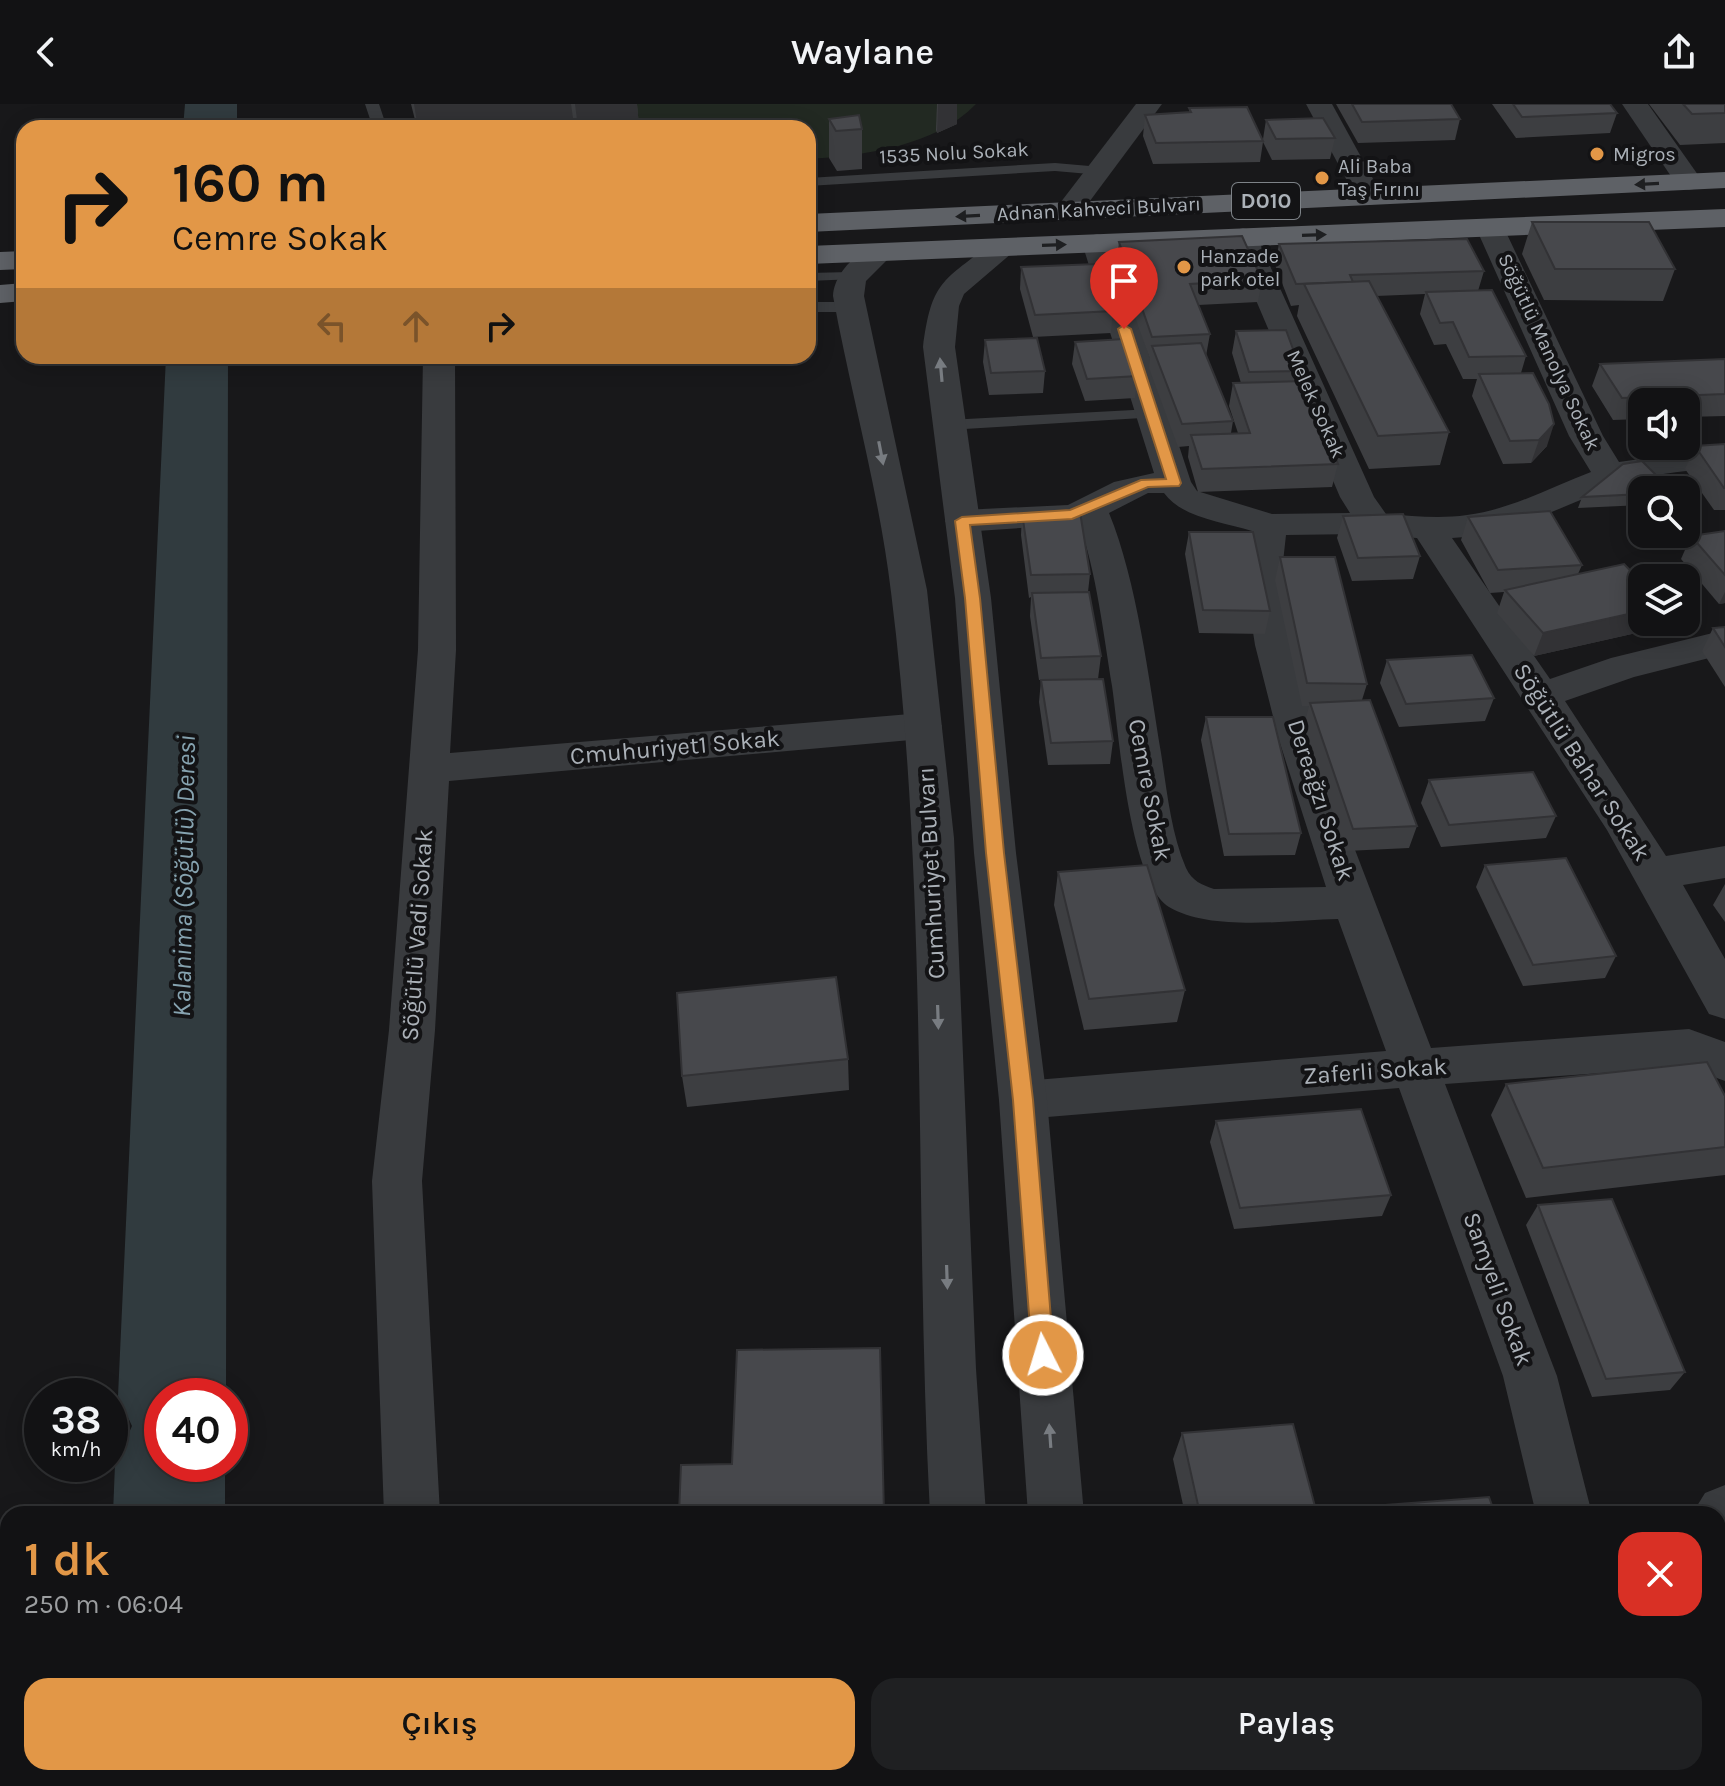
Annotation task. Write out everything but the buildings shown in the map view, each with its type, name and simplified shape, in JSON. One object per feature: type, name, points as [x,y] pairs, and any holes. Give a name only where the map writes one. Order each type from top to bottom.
[{"type":"highway","name":"Adnan Kahveci Bulvarı","points":[[816,223],[1725,180]]},
{"type":"highway","name":"Adnan Kahveci Bulvarı","points":[[816,259],[860,279],[1004,247],[1725,218]]},
{"type":"street","points":[[1068,211],[1149,104]]},
{"type":"street","points":[[1319,104],[1369,197]]},
{"type":"street","points":[[1635,104],[1689,182]]},
{"type":"street","name":"Söğütlü Manolya Sokak","points":[[1490,228],[1586,436],[1611,476]]},
{"type":"street","name":"Melek Sokak","points":[[1243,237],[1357,497],[1375,524]]},
{"type":"street","points":[[1097,243],[1174,483],[1185,498],[1199,504],[1270,525],[1470,526],[1511,515],[1611,476],[1668,463],[1725,457]]},
{"type":"street","points":[[1004,247],[951,290],[944,306],[939,347],[973,598],[995,853],[1023,1100],[1055,1506]]},
{"type":"street","name":"Cumhuriyet Bulvarı","points":[[860,279],[909,590],[933,838],[949,1369],[958,1506]]},
{"type":"street","name":"Söğütlü Vadi Sokak","points":[[412,1506],[397,1181],[412,1030],[437,650],[439,364]]},
{"type":"street","points":[[962,521],[1072,515],[1136,486],[1174,483]]},
{"type":"street","name":"Cemre Sokak","points":[[1090,509],[1099,531],[1110,577],[1131,685],[1149,807],[1167,875],[1183,895],[1214,905],[1356,903]]},
{"type":"street","name":"Dereağzı Sokak","points":[[1270,525],[1263,580],[1274,645],[1299,740],[1331,842],[1416,1068]]},
{"type":"street","name":"Söğütlü Bahar Sokak","points":[[1428,528],[1655,874],[1725,1001]]},
{"type":"street","points":[[1540,696],[1624,667],[1725,642]]},
{"type":"street","name":"Cmuhuriyet1 Sokak","points":[[429,769],[922,726]]},
{"type":"street","points":[[1655,874],[1725,862]]},
{"type":"street","name":"Zaferli Sokak","points":[[1023,1100],[1623,1051],[1689,1048],[1725,1062]]},
{"type":"street","name":"Samyeli Sokak","points":[[1416,1068],[1530,1376],[1562,1506]]},
{"type":"lane","name":"1535 Nolu Sokak","points":[[816,182],[1055,167],[1101,171]]},
{"type":"lane","points":[[816,277],[860,279]]},
{"type":"lane","points":[[816,303],[860,279]]},
{"type":"lane","points":[[948,425],[1152,414]]},
{"type":"shaded area","points":[[569,104],[976,104],[941,130],[920,139],[875,151],[816,158],[816,120],[618,120]]},
{"type":"waterway","name":"Kalanima (Söğütlü) Deresi","points":[[210,120],[211,104]]},
{"type":"waterway","name":"Kalanima (Söğütlü) Deresi","points":[[172,1378],[197,364]]},
{"type":"waterway","name":"Kalanima (Söğütlü) Deresi","points":[[169,1506],[170,1482]]},
{"type":"place","name":"Migros","points":[[1597,154]]},
{"type":"place","name":"Ali Baba Taş Fırını","points":[[1322,178]]},
{"type":"place","name":"Hanzade park otel","points":[[1184,267]]},
{"type":"route","points":[[1043,1355],[1023,1100],[995,853],[973,598],[962,521],[1072,515],[1090,509],[1126,489],[1146,483],[1174,483],[1124,329]]}]
